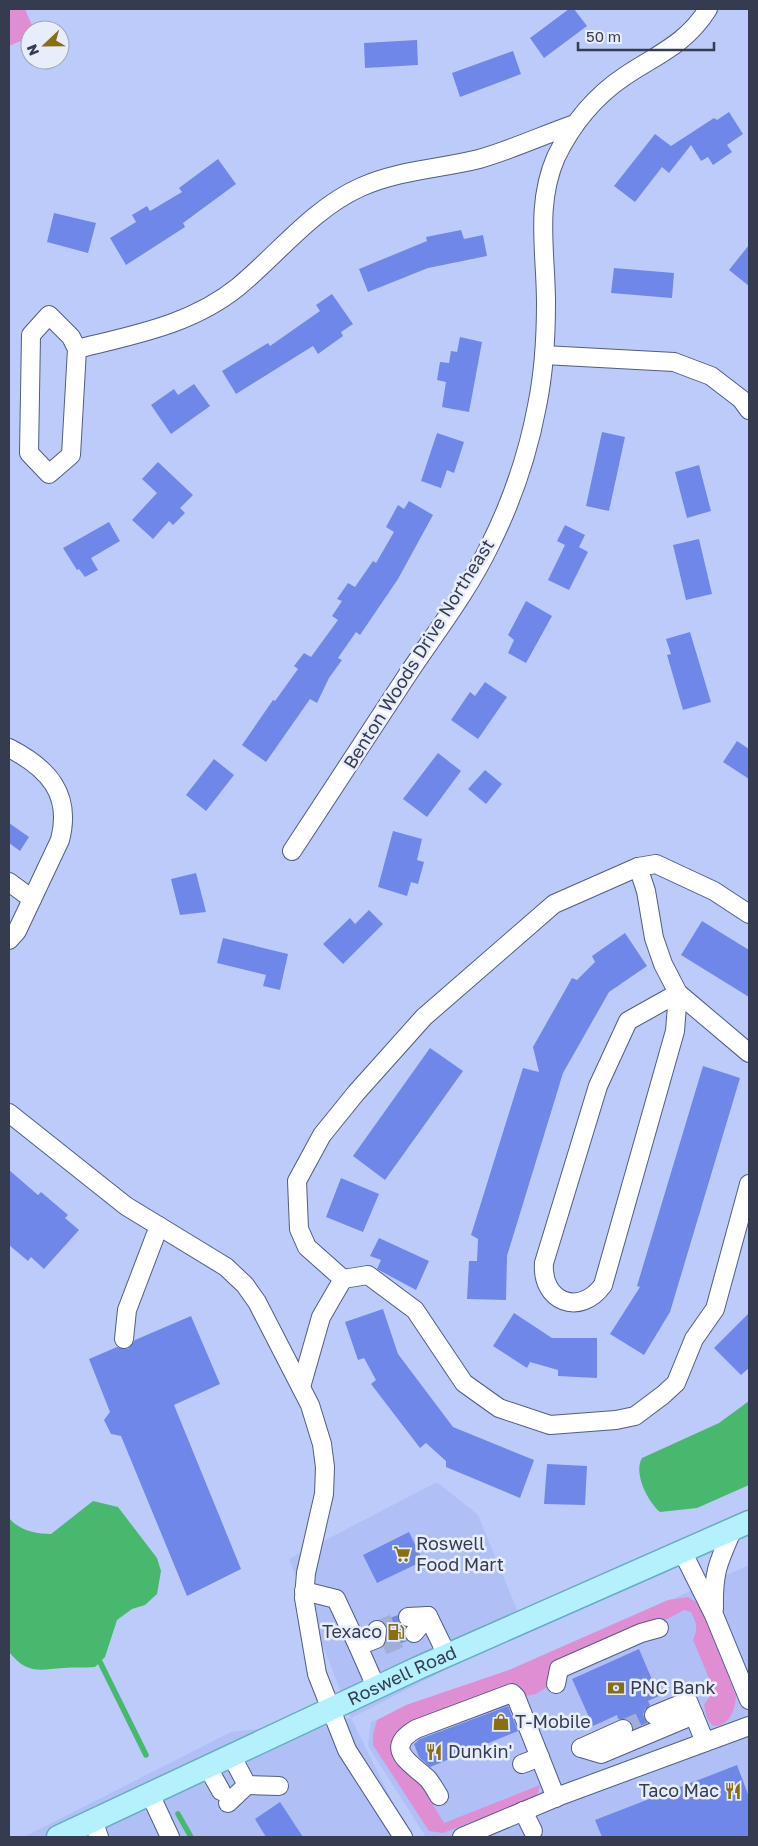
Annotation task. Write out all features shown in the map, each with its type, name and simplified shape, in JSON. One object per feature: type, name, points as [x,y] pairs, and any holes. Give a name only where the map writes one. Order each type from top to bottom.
[{"type":"main road","name":"Roswell Road","points":[[58,1837],[96,1829],[150,1794],[207,1766],[376,1687],[741,1525]]},
{"type":"street","name":"Benton Woods Drive Northeast","points":[[292,851],[473,576],[512,498],[538,405],[544,355],[546,302],[541,230],[544,196],[556,159],[575,124],[608,88],[670,50],[699,23],[708,9]]},
{"type":"street","points":[[77,349],[167,326],[206,309],[237,287],[319,213],[361,187],[405,171],[479,158],[575,124]]},
{"type":"street","points":[[49,316],[71,337],[77,349],[71,455],[49,474],[29,453],[31,334],[49,316]]},
{"type":"street","points":[[544,355],[674,362],[711,376],[741,399],[749,410]]},
{"type":"street","points":[[9,748],[25,756],[52,780],[64,808],[64,824],[60,840],[17,931],[9,940]]},
{"type":"street","points":[[343,1279],[307,1246],[299,1229],[297,1181],[322,1135],[356,1092],[424,1017],[554,904],[638,868],[656,864],[714,891],[749,914]]},
{"type":"street","points":[[638,868],[646,891],[654,938],[663,964],[678,994],[749,1052]]},
{"type":"street","points":[[9,882],[32,899]]},
{"type":"street","points":[[678,994],[675,1031],[603,1285],[589,1299],[569,1302],[559,1298],[548,1288],[543,1273],[544,1263],[598,1086],[628,1021],[678,994]]},
{"type":"street","points":[[9,1113],[126,1206],[226,1267],[245,1285],[257,1302],[310,1405],[322,1444],[325,1467],[324,1494],[306,1573],[304,1591],[307,1621],[317,1674],[351,1758],[399,1836]]},
{"type":"street","points":[[343,1279],[368,1275],[415,1310],[464,1383],[498,1408],[550,1426],[616,1420],[635,1416],[663,1396],[676,1383],[694,1338],[716,1310],[749,1184]]},
{"type":"street","points":[[124,1339],[127,1310],[159,1226]]},
{"type":"street","points":[[301,1387],[321,1317],[343,1279]]},
{"type":"street","points":[[714,1615],[716,1567],[741,1525]]},
{"type":"street","points":[[682,1551],[714,1615],[749,1700]]},
{"type":"street","points":[[304,1591],[336,1599],[376,1687]]},
{"type":"street","points":[[411,1625],[428,1616],[448,1655]]},
{"type":"street","points":[[556,1684],[559,1669],[641,1633],[659,1628]]},
{"type":"street","points":[[358,1646],[379,1638]]},
{"type":"street","points":[[439,1796],[428,1780],[404,1760],[400,1748],[402,1741],[407,1734],[416,1729],[512,1693],[516,1697],[556,1798]]},
{"type":"street","points":[[654,1715],[691,1708]]},
{"type":"street","points":[[691,1708],[705,1742]]},
{"type":"street","points":[[623,1729],[581,1748],[601,1754],[691,1708]]},
{"type":"street","points":[[462,1837],[556,1798],[749,1726]]},
{"type":"street","points":[[231,1755],[247,1784]]},
{"type":"street","points":[[522,1764],[540,1757]]},
{"type":"street","points":[[207,1766],[224,1797],[247,1784],[279,1786]]},
{"type":"street","points":[[150,1794],[170,1837]]},
{"type":"street","points":[[523,1812],[533,1831]]},
{"type":"shaded area","points":[[9,9],[25,9],[30,20],[20,20],[20,41],[9,46]]},
{"type":"shaded area","points":[[749,1401],[749,1485],[697,1508],[660,1512],[643,1487],[639,1471],[642,1458],[719,1423]]},
{"type":"shaded area","points":[[437,1482],[478,1515],[525,1629],[351,1718],[289,1559]]},
{"type":"shaded area","points":[[93,1501],[118,1507],[157,1558],[161,1571],[157,1594],[145,1605],[132,1609],[117,1620],[105,1657],[95,1667],[40,1670],[27,1667],[15,1659],[9,1652],[9,1518],[18,1526],[28,1530],[51,1534]]},
{"type":"shaded area","points":[[749,1565],[749,1837],[426,1837],[368,1746],[371,1722],[494,1678]]},
{"type":"shaded area","points":[[688,1597],[696,1602],[703,1612],[736,1696],[733,1711],[724,1724],[713,1726],[707,1718],[704,1705],[714,1690],[693,1640],[696,1632],[695,1620],[691,1612],[684,1610],[660,1623],[635,1633],[536,1694],[525,1696],[511,1689],[396,1735],[394,1740],[444,1823],[540,1785],[538,1793],[533,1798],[443,1833],[429,1831],[373,1745],[373,1735],[377,1720],[406,1705],[509,1670],[668,1600]]},
{"type":"shaded area","points":[[351,1718],[410,1837],[24,1837],[231,1732]]},
{"type":"building","points":[[569,9],[574,9],[587,26],[544,58],[530,38]]},
{"type":"building","points":[[417,40],[418,65],[365,68],[364,43]]},
{"type":"building","points":[[513,51],[521,74],[460,97],[452,73]]},
{"type":"building","points":[[729,112],[743,134],[727,145],[732,152],[713,165],[708,157],[701,161],[691,145],[669,173],[662,167],[635,202],[614,186],[655,134],[671,146],[714,118],[717,120]]},
{"type":"building","points":[[218,159],[236,184],[183,223],[185,227],[126,265],[110,238],[136,222],[132,215],[147,206],[150,211],[182,192],[179,188]]},
{"type":"building","points":[[54,213],[96,223],[88,253],[47,242]]},
{"type":"building","points":[[461,230],[464,239],[483,235],[487,256],[428,268],[368,292],[359,269],[427,241],[426,237]]},
{"type":"building","points":[[749,245],[749,286],[729,270]]},
{"type":"building","points":[[614,268],[674,273],[672,298],[611,293]]},
{"type":"building","points":[[332,294],[353,324],[341,332],[343,336],[318,354],[313,346],[236,394],[222,371],[268,343],[270,346],[320,311],[316,305]]},
{"type":"building","points":[[460,337],[482,342],[469,412],[442,407],[446,382],[437,380],[440,362],[449,363],[451,351],[457,352]]},
{"type":"building","points":[[194,384],[210,406],[171,434],[151,405],[174,389],[178,395]]},
{"type":"building","points":[[602,432],[625,437],[609,511],[586,506]]},
{"type":"building","points":[[437,433],[464,442],[454,473],[447,470],[441,488],[421,481]]},
{"type":"building","points":[[158,462],[193,495],[180,508],[185,513],[173,525],[169,521],[153,539],[132,520],[157,493],[142,479]]},
{"type":"building","points":[[699,465],[711,511],[687,518],[675,472]]},
{"type":"building","points":[[409,501],[433,515],[398,579],[360,635],[356,632],[338,658],[342,660],[329,678],[317,703],[310,699],[266,762],[242,745],[273,700],[275,701],[298,669],[294,666],[304,653],[311,657],[338,620],[332,616],[342,601],[337,599],[348,583],[355,587],[373,561],[376,563],[394,532],[386,527],[398,505],[404,509]]},
{"type":"building","points":[[109,522],[120,541],[91,558],[98,570],[85,577],[79,569],[77,570],[63,548]]},
{"type":"building","points":[[565,525],[585,535],[579,547],[588,552],[569,590],[548,580],[565,545],[557,541]]},
{"type":"building","points":[[699,539],[712,594],[686,600],[673,545]]},
{"type":"building","points":[[526,601],[552,616],[526,663],[508,653],[514,640],[508,635]]},
{"type":"building","points":[[690,632],[711,702],[683,710],[667,655],[671,654],[666,639]]},
{"type":"building","points":[[485,682],[507,697],[478,739],[451,720],[470,692],[475,696]]},
{"type":"building","points":[[737,741],[749,749],[749,779],[723,762]]},
{"type":"building","points":[[438,753],[461,771],[427,817],[403,799]]},
{"type":"building","points":[[214,759],[234,775],[206,811],[186,795]]},
{"type":"building","points":[[485,770],[502,784],[486,804],[468,789]]},
{"type":"building","points":[[9,823],[29,837],[20,851],[9,843]]},
{"type":"building","points":[[393,831],[422,839],[417,860],[424,862],[418,884],[411,882],[407,896],[378,887]]},
{"type":"building","points":[[196,873],[206,912],[180,915],[171,879]]},
{"type":"building","points":[[369,910],[383,924],[343,964],[323,944],[350,918],[355,924]]},
{"type":"building","points":[[702,921],[749,950],[749,997],[681,955]]},
{"type":"building","points":[[625,933],[647,966],[609,992],[563,1073],[507,1256],[506,1300],[467,1299],[469,1261],[477,1261],[478,1239],[471,1235],[523,1068],[539,1072],[533,1047],[572,978],[577,980],[595,962],[592,956]]},
{"type":"building","points":[[223,938],[288,954],[280,990],[263,986],[266,975],[217,963]]},
{"type":"building","points":[[430,1048],[463,1071],[385,1180],[353,1156]]},
{"type":"building","points":[[703,1066],[740,1078],[670,1312],[644,1355],[610,1334],[640,1287],[637,1286]]},
{"type":"building","points":[[9,1170],[38,1195],[41,1192],[68,1215],[65,1218],[79,1230],[44,1269],[31,1257],[28,1261],[9,1245]]},
{"type":"building","points":[[341,1178],[379,1194],[363,1232],[326,1217]]},
{"type":"building","points":[[379,1238],[429,1261],[416,1290],[377,1269],[381,1260],[370,1256]]},
{"type":"building","points":[[383,1309],[398,1354],[453,1427],[534,1460],[520,1498],[446,1467],[446,1461],[426,1443],[420,1448],[371,1384],[376,1380],[364,1358],[358,1360],[345,1322]]},
{"type":"building","points":[[514,1313],[552,1338],[597,1338],[597,1378],[558,1376],[558,1370],[530,1362],[527,1368],[493,1346]]},
{"type":"building","points":[[749,1313],[749,1368],[741,1375],[714,1348]]},
{"type":"building","points":[[191,1316],[220,1384],[174,1405],[241,1569],[187,1596],[121,1436],[111,1434],[104,1420],[110,1412],[89,1359],[117,1347],[128,1349],[135,1340]]},
{"type":"building","points":[[547,1464],[587,1466],[585,1505],[544,1504]]},
{"type":"building","points":[[409,1532],[423,1561],[377,1583],[363,1555]]},
{"type":"building","points":[[398,1615],[399,1622],[405,1627],[404,1636],[407,1641],[385,1649],[388,1631],[382,1621]]},
{"type":"building","name":"PNC Bank","points":[[639,1649],[659,1696],[648,1701],[650,1705],[643,1714],[647,1723],[633,1729],[630,1721],[618,1719],[617,1715],[593,1726],[572,1679]]},
{"type":"building","points":[[508,1706],[518,1731],[430,1767],[419,1757],[414,1744],[420,1739]]},
{"type":"building","points":[[737,1765],[749,1797],[749,1837],[602,1837],[595,1820]]},
{"type":"building","points":[[280,1802],[303,1837],[266,1837],[255,1819]]},
{"type":"waterway","points":[[100,1662],[146,1755]]},
{"type":"waterway","points":[[178,1814],[191,1837]]},
{"type":"tunnel","points":[[377,1630],[408,1617]]},
{"type":"tunnel","points":[[383,1646],[414,1633]]},
{"type":"tunnel","points":[[623,1729],[654,1715]]},
{"type":"place","name":"Roswell Food Mart","points":[[402,1554]]},
{"type":"place","name":"Texaco","points":[[396,1632]]},
{"type":"place","name":"PNC Bank","points":[[616,1688]]},
{"type":"place","name":"T-Mobile","points":[[501,1722]]},
{"type":"place","name":"Dunkin'","points":[[434,1752]]},
{"type":"place","name":"Taco Mac","points":[[733,1791]]}]
